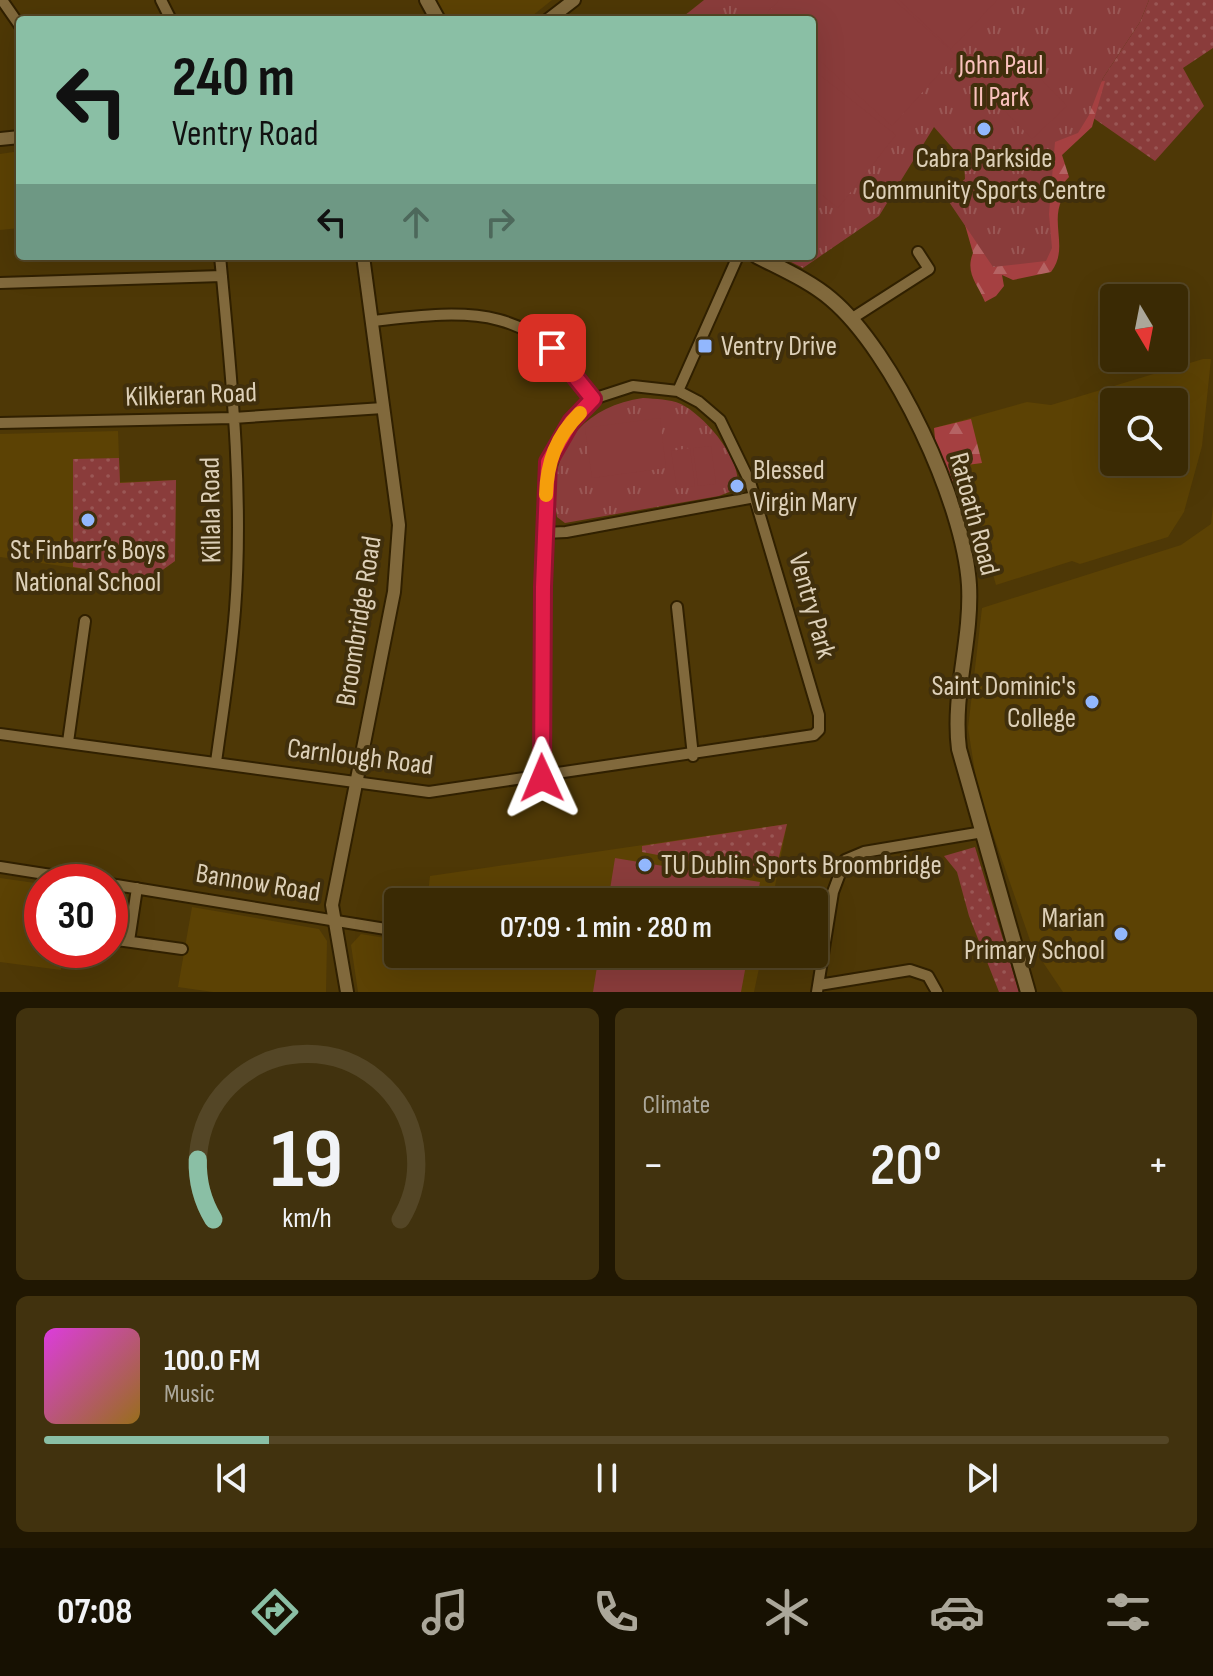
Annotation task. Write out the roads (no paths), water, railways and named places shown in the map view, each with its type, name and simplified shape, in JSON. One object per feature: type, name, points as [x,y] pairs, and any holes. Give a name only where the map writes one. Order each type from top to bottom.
[{"type":"main road","name":"Ratoath Road","points":[[764,260],[830,298],[851,319],[915,419],[941,480],[960,543],[969,598],[956,729],[966,781],[1028,992]]},
{"type":"street","points":[[2,0],[16,20]]},
{"type":"street","points":[[553,16],[574,0]]},
{"type":"street","points":[[851,319],[929,269],[918,252]]},
{"type":"street","name":"Killala Road","points":[[216,762],[235,609],[233,418],[220,260]]},
{"type":"street","name":"Broombridge Road","points":[[347,992],[333,919],[334,890],[394,592],[398,554],[397,511],[364,260]]},
{"type":"street","points":[[678,391],[736,260]]},
{"type":"street","points":[[0,283],[222,276]]},
{"type":"street","points":[[373,321],[468,314],[517,325],[536,333],[552,348],[593,399],[571,422],[548,462],[544,533],[542,778]]},
{"type":"street","name":"Ventry Park","points":[[593,399],[633,386],[678,391],[699,402],[720,420],[742,460],[755,497],[819,715],[819,730]]},
{"type":"street","name":"Kilkieran Road","points":[[0,423],[233,418],[383,408]]},
{"type":"street","points":[[544,533],[566,532],[755,497]]},
{"type":"street","points":[[677,607],[693,756]]},
{"type":"street","points":[[68,742],[85,621]]},
{"type":"street","name":"Carnlough Road","points":[[0,734],[429,792],[803,739],[819,730]]},
{"type":"street","points":[[937,992],[928,976],[910,970],[818,988],[833,892],[845,860],[864,852],[983,832]]},
{"type":"street","points":[[0,867],[24,871]]},
{"type":"street","name":"Bannow Road","points":[[128,887],[384,928]]},
{"type":"street","points":[[137,888],[129,941],[182,949]]},
{"type":"place","name":"Cabra Parkside Community Sports Centre","points":[[984,129]]},
{"type":"place","name":"Ventry Drive","points":[[705,346]]},
{"type":"place","name":"Blessed Virgin Mary","points":[[737,486]]},
{"type":"place","name":"St Finbarr’s Boys National School","points":[[88,520]]},
{"type":"place","name":"Saint Dominic's College","points":[[1092,702]]},
{"type":"place","name":"TU Dublin Sports Broombridge","points":[[645,865]]},
{"type":"place","name":"Marian Primary School","points":[[1121,934]]},
{"type":"park label","name":"John Paul II Park","points":[[1001,81]]}]
